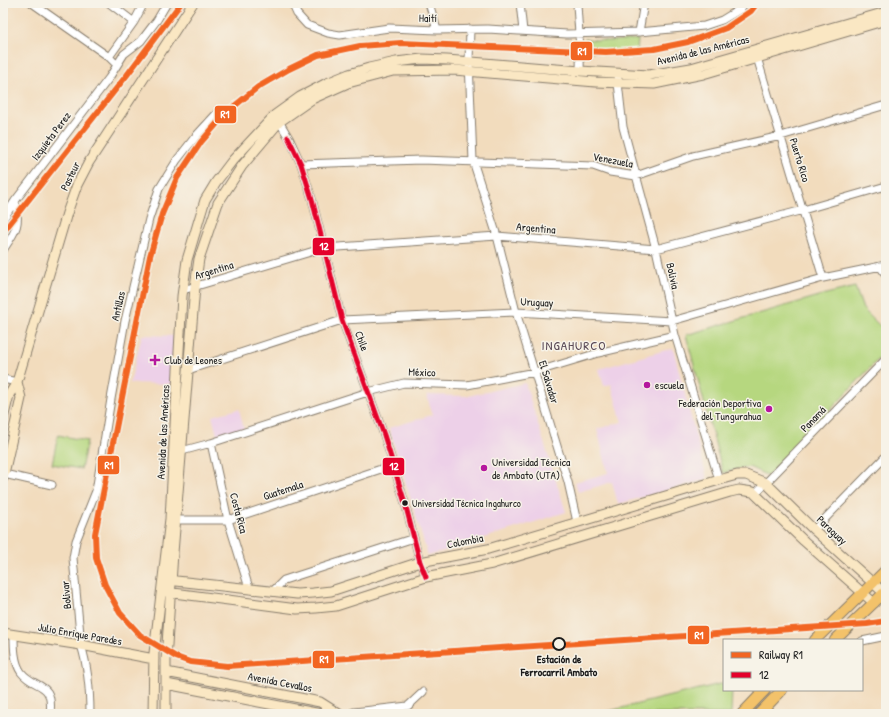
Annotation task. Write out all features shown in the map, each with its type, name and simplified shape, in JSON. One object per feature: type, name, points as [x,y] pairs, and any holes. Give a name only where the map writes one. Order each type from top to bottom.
[{"type":"main road","points":[[816,639],[886,570]]},
{"type":"main road","points":[[836,639],[885,592]]},
{"type":"main road","points":[[742,714],[764,691]]},
{"type":"main road","points":[[759,714],[781,691]]},
{"type":"street","points":[[32,3],[109,57],[116,65]]},
{"type":"street","points":[[109,3],[134,22]]},
{"type":"street","points":[[109,57],[134,22],[144,3]]},
{"type":"street","name":"Izquieta Perez","points":[[3,219],[15,201],[109,78],[124,54],[145,36],[167,3]]},
{"type":"street","name":"Pasteur","points":[[17,382],[67,213],[77,185],[90,162],[193,3]]},
{"type":"street","points":[[429,3],[437,30]]},
{"type":"street","points":[[520,3],[523,31]]},
{"type":"street","points":[[577,3],[581,58],[580,72]]},
{"type":"street","points":[[639,32],[644,3]]},
{"type":"street","points":[[579,36],[704,26],[722,20],[740,9],[745,3]]},
{"type":"street","name":"Haití","points":[[293,5],[297,14],[307,25],[328,34],[340,35],[389,28],[470,32],[523,31],[579,36]]},
{"type":"street","name":"Avenida de las Américas","points":[[470,66],[617,84],[654,84],[703,74],[756,53],[886,12]]},
{"type":"street","name":"Avenida de las Américas","points":[[166,714],[166,660],[176,520],[183,290],[187,260],[205,200],[232,160],[277,118],[312,99],[348,83],[393,71],[454,70],[470,66],[636,75],[659,74],[756,53],[886,20]]},
{"type":"street","name":"El Salvador","points":[[470,32],[473,161],[497,236],[516,312],[568,482],[577,522]]},
{"type":"street","name":"Puerto Rico","points":[[756,53],[823,278]]},
{"type":"street","name":"Bolivia","points":[[616,74],[623,127],[656,249],[675,335],[719,480]]},
{"type":"street","name":"Venezuela","points":[[301,164],[421,160],[473,161],[592,166],[610,172],[636,176],[693,156],[781,136],[886,105]]},
{"type":"street","name":"Antillas","points":[[83,522],[96,491],[125,321],[149,219],[159,189],[177,160],[217,113]]},
{"type":"street","name":"Avenida de las Américas","points":[[153,714],[154,655],[157,618],[188,370],[195,287],[199,259],[218,203],[242,166],[277,118]]},
{"type":"street","name":"Chile","points":[[277,118],[289,138],[301,164],[312,199],[342,320],[384,435],[405,503],[420,562],[426,577]]},
{"type":"street","name":"Argentina","points":[[183,290],[324,248],[497,236],[656,249],[803,210],[886,186]]},
{"type":"street","points":[[3,250],[14,233],[18,220],[15,201]]},
{"type":"street","points":[[883,266],[886,275]]},
{"type":"street","name":"Uruguay","points":[[188,370],[342,320],[516,312],[672,321],[823,278],[883,266]]},
{"type":"street","name":"México","points":[[178,452],[211,443],[368,392],[404,383],[467,385],[535,372],[598,353],[675,335]]},
{"type":"street","name":"Panamá","points":[[756,494],[886,359]]},
{"type":"street","points":[[3,379],[17,382]]},
{"type":"street","points":[[3,419],[8,395],[17,382]]},
{"type":"street","points":[[17,382],[21,398],[3,476],[52,485]]},
{"type":"street","name":"Costa Rica","points":[[211,443],[228,520],[249,588]]},
{"type":"street","points":[[814,530],[886,456]]},
{"type":"street","name":"Guatemala","points":[[176,520],[228,520],[393,465]]},
{"type":"street","name":"Colombia","points":[[162,579],[297,594],[331,591],[420,562],[488,549],[737,475],[746,475],[766,483]]},
{"type":"street","name":"Paraguay","points":[[766,483],[814,530],[873,584],[885,592]]},
{"type":"street","points":[[161,591],[297,609],[336,606],[426,577],[492,564],[739,490],[753,492],[756,494],[872,605]]},
{"type":"street","name":"Bolivar","points":[[83,522],[76,541],[73,558],[81,645],[85,656],[90,698],[90,714]]},
{"type":"street","points":[[273,591],[284,580],[414,538]]},
{"type":"street","name":"Julio Enrique Paredes","points":[[3,633],[154,655]]},
{"type":"street","points":[[14,635],[14,646],[20,671],[28,678],[40,684],[49,693],[51,706],[50,714]]},
{"type":"street","points":[[863,641],[886,636]]},
{"type":"street","name":"Avenida Cevallos","points":[[166,672],[320,702],[339,714]]},
{"type":"street","points":[[221,694],[223,683]]},
{"type":"street","name":"Avenida Cevallos","points":[[166,684],[321,714]]},
{"type":"street","points":[[349,714],[354,712],[408,706],[423,692]]},
{"type":"street","points":[[280,705],[281,694]]},
{"type":"shaded area","name":"Club de Leones","points":[[142,335],[175,336],[172,384],[130,383]]},
{"type":"shaded area","points":[[673,348],[707,479],[618,504],[612,482],[578,492],[575,482],[608,473],[597,429],[622,422],[611,384],[604,386],[599,369]]},
{"type":"shaded area","name":"Universidad Técnica de Ambato (UTA)","points":[[525,383],[566,512],[428,556],[389,428],[432,415],[427,395],[468,396]]},
{"type":"shaded area","points":[[239,409],[244,429],[217,435],[212,416]]},
{"type":"green space","points":[[585,39],[609,41],[638,39],[637,53],[587,51]]},
{"type":"green space","name":"Federación Deportiva del Tungurahua","points":[[855,287],[863,309],[886,332],[886,351],[768,476],[749,467],[723,473],[686,335]]},
{"type":"green space","points":[[58,435],[87,441],[81,469],[52,464]]},
{"type":"green space","points":[[723,683],[723,691],[732,691],[731,714],[597,714]]},
{"type":"rail line","name":"R1","points":[[3,232],[127,75],[181,3]]},
{"type":"rail line","name":"R1","points":[[757,3],[751,11],[726,28],[688,42],[654,49],[606,52],[401,43],[360,46],[318,55],[289,69],[258,87],[227,112],[201,142],[177,178],[162,214],[150,256],[95,534],[96,558],[105,585],[120,613],[140,635],[176,657],[190,662],[227,666],[867,624],[886,621]]},
{"type":"transit line","name":"12","points":[[288,137],[301,164],[312,199],[342,320],[384,435],[405,503],[420,562],[426,577]]},
{"type":"place","name":"Club de Leones","points":[[155,360]]},
{"type":"place","name":"escuela","points":[[647,385]]},
{"type":"place","name":"Federación Deportiva del Tungurahua","points":[[769,409]]},
{"type":"place","name":"Universidad Técnica de Ambato (UTA)","points":[[484,468]]},
{"type":"place","name":"Universidad Técnica Ingahurco","points":[[405,503]]},
{"type":"place","name":"Estación de Ferrocarril Ambato","points":[[559,644]]},
{"type":"district","name":"INGAHURCO","points":[[574,345]]}]
